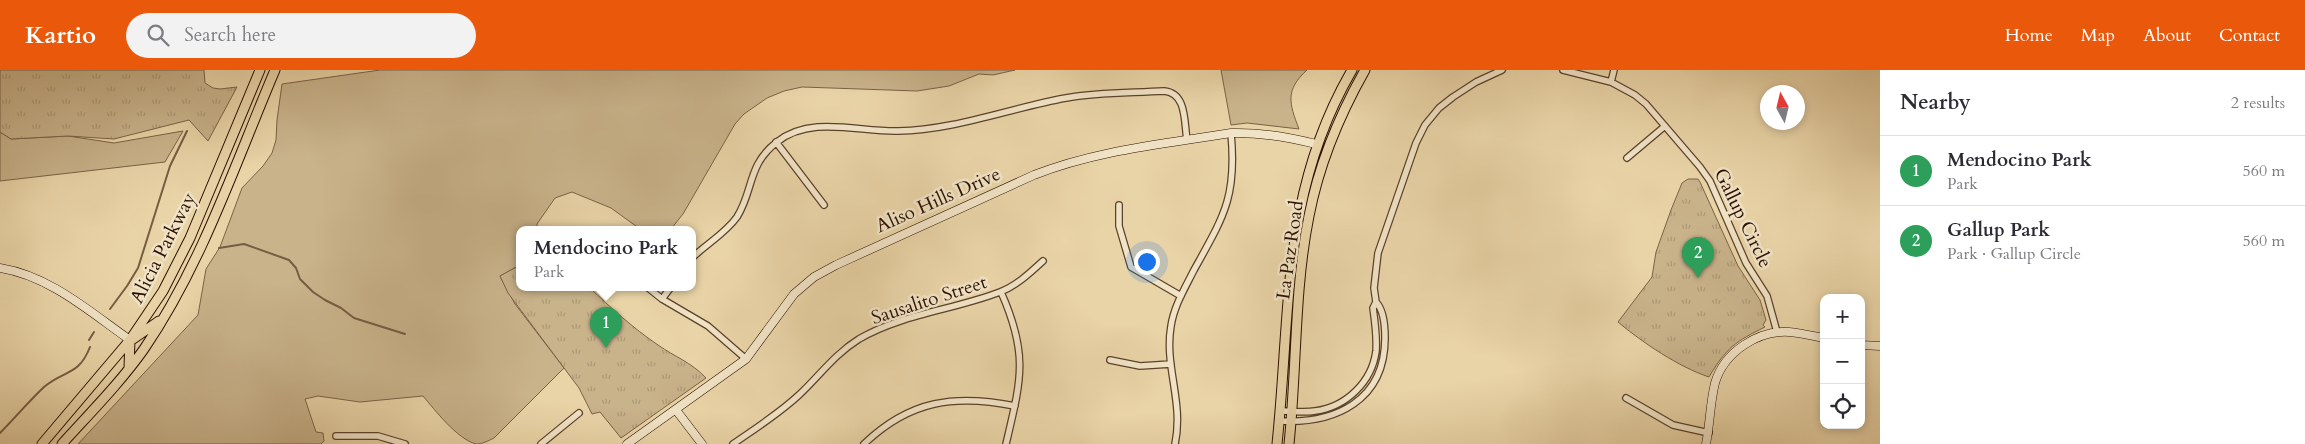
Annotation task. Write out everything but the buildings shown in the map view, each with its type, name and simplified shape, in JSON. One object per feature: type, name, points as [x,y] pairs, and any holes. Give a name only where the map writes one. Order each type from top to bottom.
[{"type":"main road","name":"Alicia Parkway","points":[[42,444],[130,340],[163,292],[190,238],[260,70]]},
{"type":"main road","name":"Alicia Parkway","points":[[62,444],[129,368],[165,315],[202,244],[275,70]]},
{"type":"main road","name":"La Paz Road","points":[[1277,444],[1291,255],[1303,192],[1316,144],[1337,97],[1352,70]]},
{"type":"main road","name":"La Paz Road","points":[[1289,444],[1302,258],[1309,216],[1328,147],[1365,70]]},
{"type":"main road","points":[[129,368],[130,340],[148,330],[165,315]]},
{"type":"street","points":[[1280,411],[1315,412],[1331,407],[1357,391],[1366,378],[1374,358],[1376,337],[1373,308],[1376,302],[1374,288],[1378,254],[1416,143],[1426,125],[1439,108],[1476,82],[1502,70]]},
{"type":"street","name":"Gallup Circle","points":[[1563,70],[1611,82],[1624,88],[1646,104],[1700,167],[1710,181],[1746,263],[1767,296],[1777,332]]},
{"type":"street","points":[[1611,82],[1614,70]]},
{"type":"street","points":[[696,255],[724,232],[737,217],[752,173],[761,158],[776,142],[790,134],[807,128],[825,126],[868,131],[900,131],[968,121],[1066,98],[1164,91],[1175,93],[1181,100],[1187,140]]},
{"type":"street","points":[[1627,158],[1665,126]]},
{"type":"street","name":"Aliso Hills Drive","points":[[627,444],[746,359],[794,294],[814,277],[836,264],[1063,163],[1187,140],[1254,132],[1277,135],[1328,147]]},
{"type":"street","points":[[1175,444],[1179,414],[1169,347],[1171,326],[1181,296],[1226,209],[1233,176],[1231,134]]},
{"type":"street","points":[[776,142],[824,205]]},
{"type":"street","points":[[1119,205],[1119,226],[1130,267],[1181,296]]},
{"type":"street","name":"Sausalito Street","points":[[733,444],[780,412],[801,393],[828,363],[858,340],[896,322],[1001,292],[1027,276],[1043,261]]},
{"type":"street","points":[[0,268],[24,274],[54,287],[130,340]]},
{"type":"street","points":[[652,291],[708,326],[746,359]]},
{"type":"street","points":[[662,299],[668,291]]},
{"type":"street","points":[[1001,292],[1013,320],[1018,340],[1020,382],[1006,444]]},
{"type":"street","points":[[1280,421],[1316,420],[1341,412],[1365,394],[1374,381],[1384,352],[1385,336],[1381,307],[1376,302]]},
{"type":"street","points":[[1706,444],[1716,381],[1722,368],[1741,346],[1754,339],[1777,332],[1820,337]]},
{"type":"street","points":[[1865,345],[1880,346]]},
{"type":"street","points":[[1110,360],[1140,366],[1171,364]]},
{"type":"street","points":[[1626,398],[1673,425],[1708,433]]},
{"type":"street","points":[[864,444],[896,419],[922,407],[952,400],[984,400],[1015,406]]},
{"type":"street","points":[[676,410],[702,444]]},
{"type":"street","points":[[540,444],[579,413]]},
{"type":"street","points":[[336,436],[378,436],[405,444]]},
{"type":"green space","points":[[0,70],[204,70],[205,83],[213,88],[237,87],[208,141],[189,120],[114,139],[68,136],[11,139],[0,132]]},
{"type":"green space","points":[[380,70],[1015,70],[993,75],[979,74],[949,86],[917,91],[802,87],[784,91],[767,98],[744,114],[735,124],[683,214],[673,226],[636,226],[611,208],[572,192],[555,198],[537,226],[516,226],[516,267],[500,276],[515,304],[564,368],[494,438],[485,442],[476,444],[461,436],[423,396],[360,402],[318,396],[305,399],[316,432],[323,433],[324,441],[321,444],[78,444],[198,315],[206,269],[220,247],[242,188],[263,166],[272,153],[276,140],[282,84]]},
{"type":"green space","points":[[1221,70],[1307,70],[1295,84],[1291,97],[1293,112],[1299,129],[1247,123],[1231,125]]},
{"type":"green space","points":[[183,131],[165,162],[0,181],[0,132],[11,139],[68,136],[114,143]]},
{"type":"green space","points":[[1688,179],[1698,179],[1700,182],[1738,266],[1760,300],[1766,320],[1763,325],[1765,327],[1732,346],[1709,377],[1662,354],[1618,322],[1652,277],[1656,252],[1671,210],[1682,183]]},
{"type":"green space","points":[[516,267],[516,291],[593,291],[640,332],[695,368],[706,378],[621,438],[600,412],[592,414],[579,388],[508,293],[500,276]]},
{"type":"waterway","points":[[110,309],[138,268],[170,166],[187,131]]},
{"type":"waterway","points":[[219,248],[244,244],[289,260],[296,268],[300,279],[313,292],[325,300],[341,308],[354,318],[405,334]]},
{"type":"waterway","points":[[89,340],[94,332]]},
{"type":"waterway","points":[[0,433],[44,387],[76,368],[90,347]]},
{"type":"place","name":"Gallup Park","points":[[1698,278]]},
{"type":"place","name":"Mendocino Park","points":[[606,348]]}]
